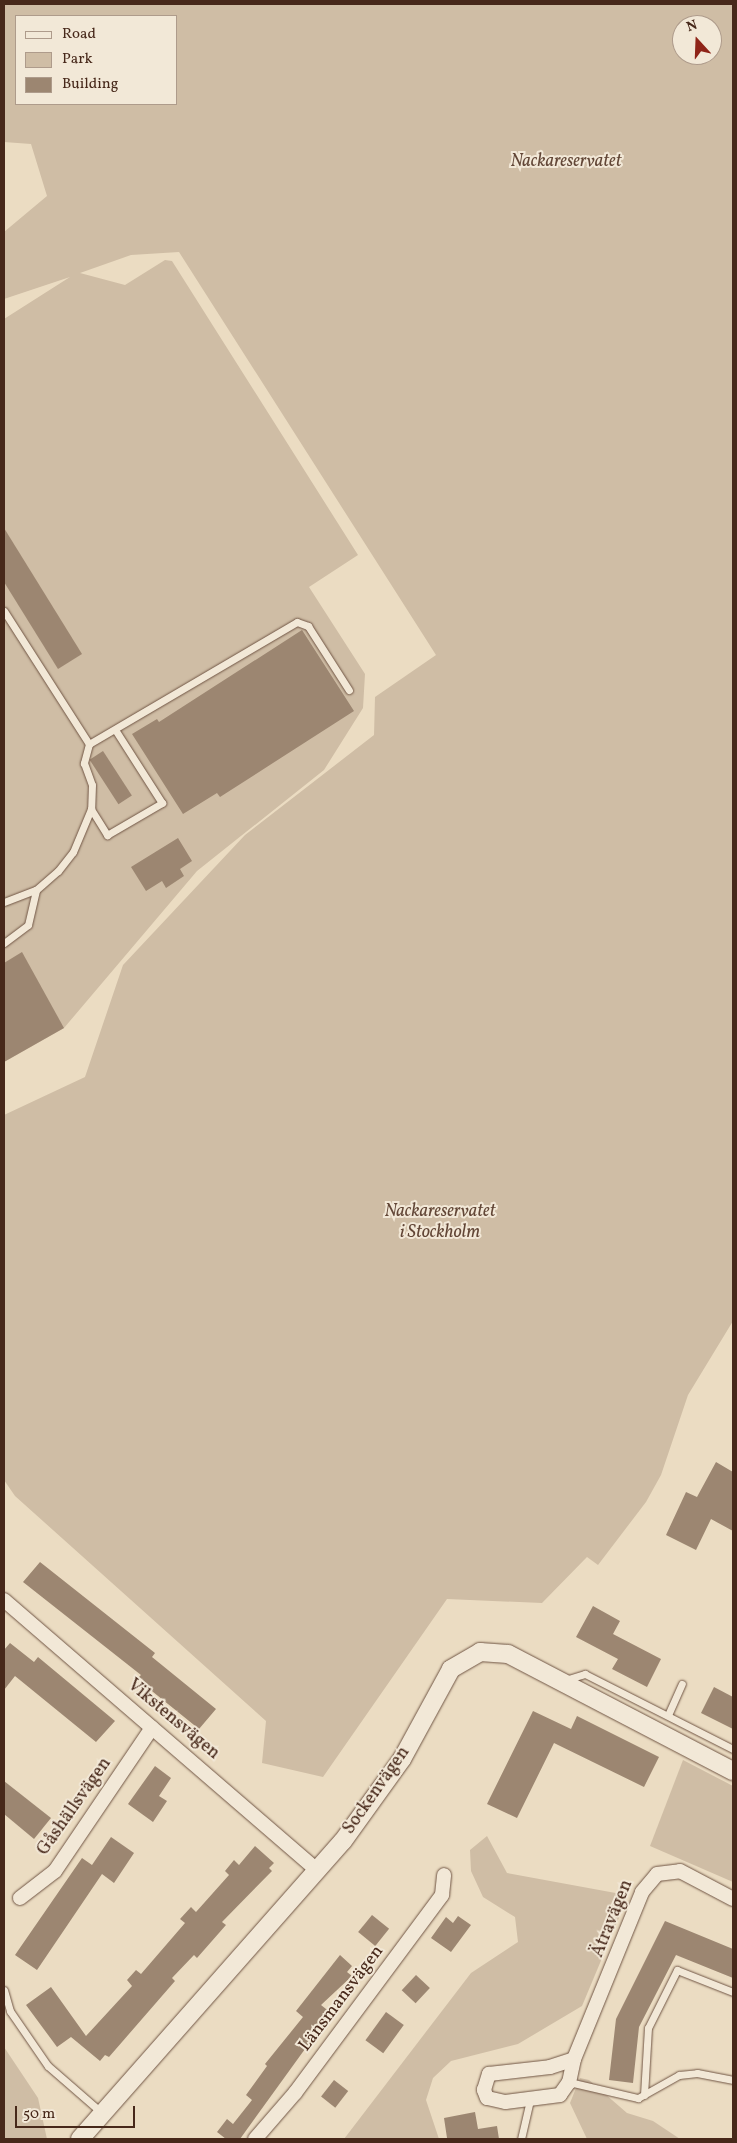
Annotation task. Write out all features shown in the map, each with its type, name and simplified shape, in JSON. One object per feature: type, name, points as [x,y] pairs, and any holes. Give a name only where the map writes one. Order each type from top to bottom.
[{"type":"street","name":"Vikstensvägen","points":[[4,1600],[317,1870]]},
{"type":"street","name":"Sockenvägen","points":[[80,2139],[317,1870],[402,1759],[451,1670],[480,1652],[508,1654],[564,1681],[733,1771]]},
{"type":"street","name":"Gåshällsvägen","points":[[20,1898],[54,1871],[152,1728]]},
{"type":"street","name":"Ätravägen","points":[[569,2082],[574,2059],[649,1880],[665,1870],[680,1871],[733,1899]]},
{"type":"street","name":"Länsmansvägen","points":[[255,2139],[300,2086],[442,1895],[444,1875]]},
{"type":"street","points":[[569,2082],[560,2095],[530,2100],[495,2102],[487,2098],[486,2081],[489,2074],[550,2067],[574,2059]]},
{"type":"lane","points":[[4,611],[89,744],[84,763],[92,786],[90,809],[73,852],[36,890],[4,902]]},
{"type":"lane","points":[[89,744],[116,731],[284,626],[297,622],[308,626],[349,690]]},
{"type":"lane","points":[[90,809],[107,835],[162,803],[116,731]]},
{"type":"lane","points":[[4,943],[28,925],[36,890]]},
{"type":"lane","points":[[564,1681],[585,1674],[733,1749]]},
{"type":"lane","points":[[668,1716],[682,1684]]},
{"type":"lane","points":[[644,2095],[648,2028],[677,1970],[733,1992]]},
{"type":"lane","points":[[4,1990],[10,2011],[48,2066],[102,2113]]},
{"type":"lane","points":[[569,2082],[638,2098],[679,2075],[696,2073],[733,2080]]},
{"type":"lane","points":[[521,2139],[530,2100]]},
{"type":"green space","points":[[4,4],[733,4],[733,1321],[688,1395],[661,1475],[646,1502],[598,1565],[587,1557],[542,1603],[447,1599],[323,1777],[262,1763],[266,1721],[15,1496],[4,1480],[4,1115],[85,1077],[123,965],[245,835],[374,735],[375,697],[436,655],[179,252],[131,255],[80,273],[125,285],[165,260],[172,261],[358,555],[309,587],[365,674],[363,708],[324,770],[197,871],[64,1028],[4,1062],[4,319],[70,277],[4,299],[4,232],[47,196],[31,144],[4,142]]},
{"type":"green space","points":[[683,1760],[733,1786],[733,1882],[650,1846]]},
{"type":"green space","points":[[487,1836],[507,1873],[621,1894],[623,1908],[582,2006],[518,2044],[451,2061],[433,2078],[426,2100],[439,2139],[344,2139],[471,1973],[518,1942],[515,1917],[483,1897],[471,1871],[470,1850]]},
{"type":"green space","points":[[4,2047],[38,2098],[47,2139],[4,2139]]},
{"type":"green space","points":[[580,2078],[589,2080],[627,2113],[653,2121],[680,2139],[587,2139],[570,2103]]},
{"type":"building","points":[[4,528],[82,654],[58,669],[4,582]]},
{"type":"building","points":[[302,630],[354,711],[220,797],[217,793],[183,814],[132,734],[157,719],[159,722]]},
{"type":"building","points":[[103,751],[132,795],[118,804],[90,760]]},
{"type":"building","points":[[178,838],[192,861],[180,869],[184,876],[166,888],[162,881],[146,891],[131,867]]},
{"type":"building","points":[[22,952],[64,1028],[4,1062],[4,963]]},
{"type":"building","points":[[716,1462],[733,1472],[733,1531],[711,1519],[696,1550],[666,1535],[686,1492],[697,1497]]},
{"type":"building","points":[[40,1562],[155,1653],[152,1657],[216,1709],[199,1729],[137,1679],[141,1675],[23,1582]]},
{"type":"building","points":[[593,1606],[620,1621],[613,1634],[661,1659],[647,1687],[612,1669],[618,1659],[576,1637]]},
{"type":"building","points":[[10,1643],[34,1662],[38,1657],[115,1721],[96,1742],[15,1676],[4,1690],[4,1650]]},
{"type":"building","points":[[714,1687],[733,1697],[733,1729],[701,1713]]},
{"type":"building","points":[[533,1711],[571,1729],[577,1716],[659,1757],[644,1787],[554,1743],[517,1818],[487,1804]]},
{"type":"building","points":[[155,1766],[171,1778],[159,1796],[167,1801],[153,1822],[128,1804]]},
{"type":"building","points":[[4,1781],[51,1818],[34,1839],[4,1814]]},
{"type":"building","points":[[111,1837],[134,1853],[114,1883],[102,1874],[37,1970],[15,1955],[82,1858],[92,1865]]},
{"type":"building","points":[[255,1846],[274,1863],[269,1868],[272,1871],[222,1922],[226,1925],[197,1958],[194,1955],[172,1978],[175,1981],[109,2057],[105,2055],[100,2061],[71,2037],[57,2047],[26,2005],[51,1987],[86,2036],[132,1986],[127,1980],[136,1970],[141,1974],[185,1923],[180,1919],[191,1907],[196,1912],[229,1875],[225,1871],[234,1860],[239,1865]]},
{"type":"building","points":[[372,1915],[389,1929],[375,1946],[358,1932]]},
{"type":"building","points":[[458,1916],[471,1925],[451,1952],[431,1938],[446,1917],[453,1923]]},
{"type":"building","points":[[665,1921],[733,1949],[733,1978],[676,1955],[639,2027],[633,2083],[609,2080],[616,2019]]},
{"type":"building","points":[[340,1955],[352,1966],[347,1972],[352,1976],[321,2005],[331,2013],[240,2139],[226,2139],[217,2132],[227,2119],[233,2124],[252,2100],[246,2095],[267,2066],[265,2064],[303,2017],[296,2011]]},
{"type":"building","points":[[416,1975],[430,1988],[416,2003],[402,1990]]},
{"type":"building","points":[[386,2012],[404,2025],[383,2053],[365,2040]]},
{"type":"building","points":[[334,2080],[348,2091],[335,2108],[321,2097]]},
{"type":"building","points":[[475,2112],[478,2129],[497,2126],[499,2139],[447,2138],[444,2118]]},
{"type":"park label","name":"Nackareservatet","points":[[566,162]]},
{"type":"park label","name":"Nackareservatet i Stockholm","points":[[440,1223]]}]
